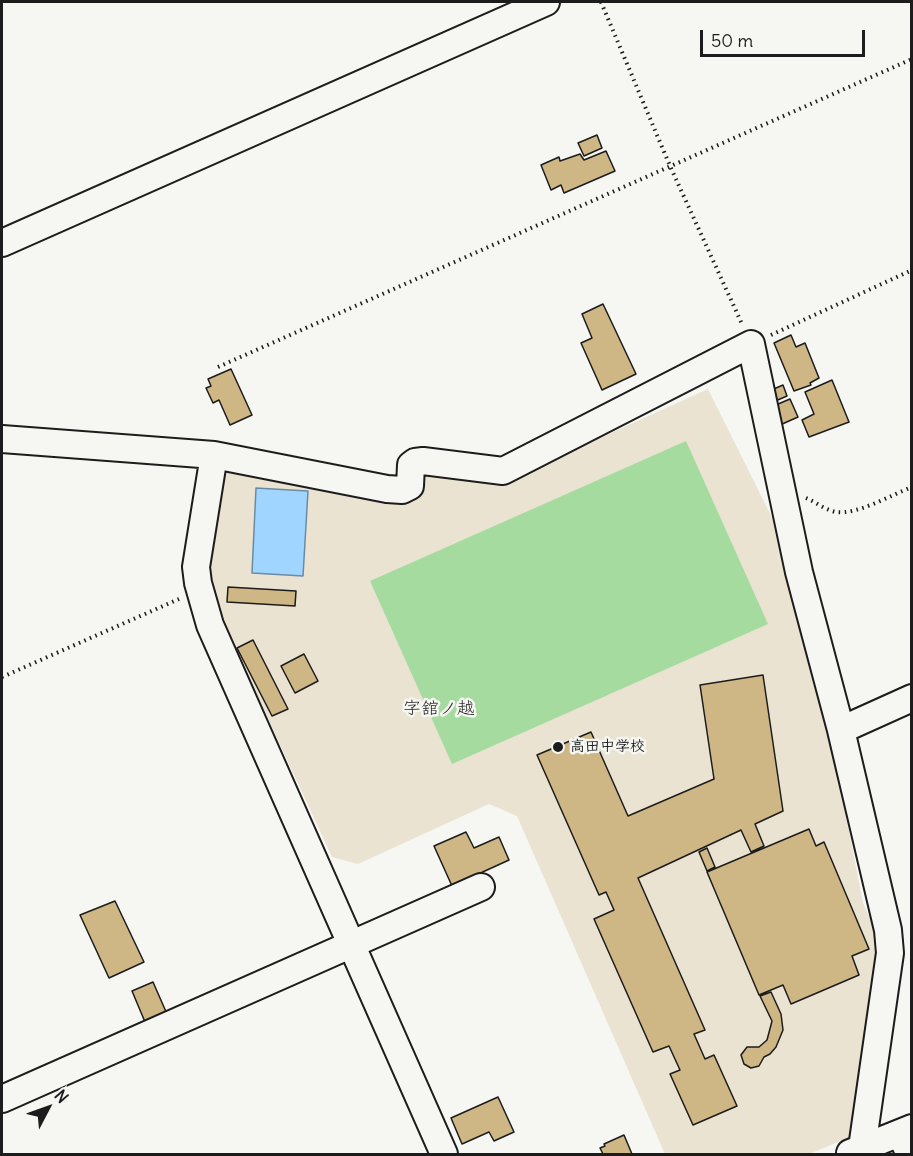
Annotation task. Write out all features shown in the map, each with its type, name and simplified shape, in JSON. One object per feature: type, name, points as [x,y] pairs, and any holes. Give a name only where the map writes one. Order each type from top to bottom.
[{"type":"street","points":[[2,243],[546,2]]},
{"type":"street","points":[[2,439],[214,455],[402,490],[410,486],[411,465],[415,462],[423,461],[503,471],[751,344],[799,572],[841,729],[887,926],[890,953],[865,1150],[907,1139]]},
{"type":"street","points":[[214,455],[196,567],[210,625],[444,1155]]},
{"type":"street","points":[[841,729],[912,698]]},
{"type":"street","points":[[2,1099],[481,887]]},
{"type":"path","points":[[601,2],[670,166],[751,344],[912,270]]},
{"type":"path","points":[[218,367],[912,59]]},
{"type":"path","points":[[784,503],[805,498],[835,512],[846,512],[862,508],[912,486]]},
{"type":"path","points":[[2,677],[200,590]]},
{"type":"shaded area","name":"高田中学校","points":[[708,389],[798,570],[863,903],[887,956],[860,1133],[809,1154],[665,1154],[517,816],[489,804],[358,864],[332,857],[239,656],[206,611],[202,462],[505,481]]},
{"type":"green space","points":[[686,441],[768,624],[452,764],[370,581]]},
{"type":"water","points":[[256,488],[308,491],[303,576],[252,573]]},
{"type":"building","points":[[597,135],[602,148],[584,156],[578,143]]},
{"type":"building","points":[[606,151],[615,171],[564,193],[561,185],[551,190],[541,165],[559,157],[560,161],[580,154],[584,160]]},
{"type":"building","points":[[603,304],[636,374],[602,390],[581,343],[592,338],[582,314]]},
{"type":"building","points":[[791,335],[796,347],[805,343],[819,378],[810,383],[811,385],[794,391],[774,343]]},
{"type":"building","points":[[231,369],[252,415],[230,425],[219,400],[213,403],[206,388],[211,386],[208,379]]},
{"type":"building","points":[[832,380],[849,422],[809,437],[802,420],[814,414],[805,392]]},
{"type":"building","points":[[783,385],[787,396],[773,402],[769,391]]},
{"type":"building","points":[[790,399],[798,417],[780,425],[771,407]]},
{"type":"building","points":[[228,587],[296,591],[295,606],[227,602]]},
{"type":"building","points":[[253,640],[288,709],[272,716],[237,648]]},
{"type":"building","points":[[304,654],[318,681],[295,693],[281,666]]},
{"type":"building","points":[[763,675],[783,811],[755,824],[764,846],[751,852],[741,830],[638,878],[705,1030],[694,1034],[705,1059],[714,1055],[737,1106],[693,1125],[670,1074],[680,1070],[669,1046],[653,1052],[594,919],[614,910],[606,892],[599,895],[537,755],[591,732],[628,816],[714,779],[700,685]]},
{"type":"building","points":[[809,829],[816,846],[824,842],[869,949],[852,956],[859,975],[791,1004],[783,985],[759,995],[707,872]]},
{"type":"building","points":[[466,832],[474,848],[499,837],[509,860],[452,886],[434,846]]},
{"type":"building","points":[[707,848],[715,867],[707,871],[699,852]]},
{"type":"building","points":[[115,901],[144,962],[109,978],[80,915]]},
{"type":"building","points":[[153,982],[167,1014],[145,1022],[132,991]]},
{"type":"building","points":[[771,992],[781,1014],[783,1030],[776,1047],[764,1057],[759,1066],[751,1068],[744,1064],[741,1055],[747,1047],[759,1047],[767,1040],[772,1021],[760,996]]},
{"type":"building","points":[[498,1097],[514,1132],[494,1141],[489,1132],[462,1144],[451,1118]]},
{"type":"building","points":[[624,1135],[632,1154],[603,1154],[600,1148],[605,1146],[604,1144]]},
{"type":"place","name":"高田中学校","points":[[558,747]]},
{"type":"district","name":"字舘ノ越","points":[[439,709]]}]
